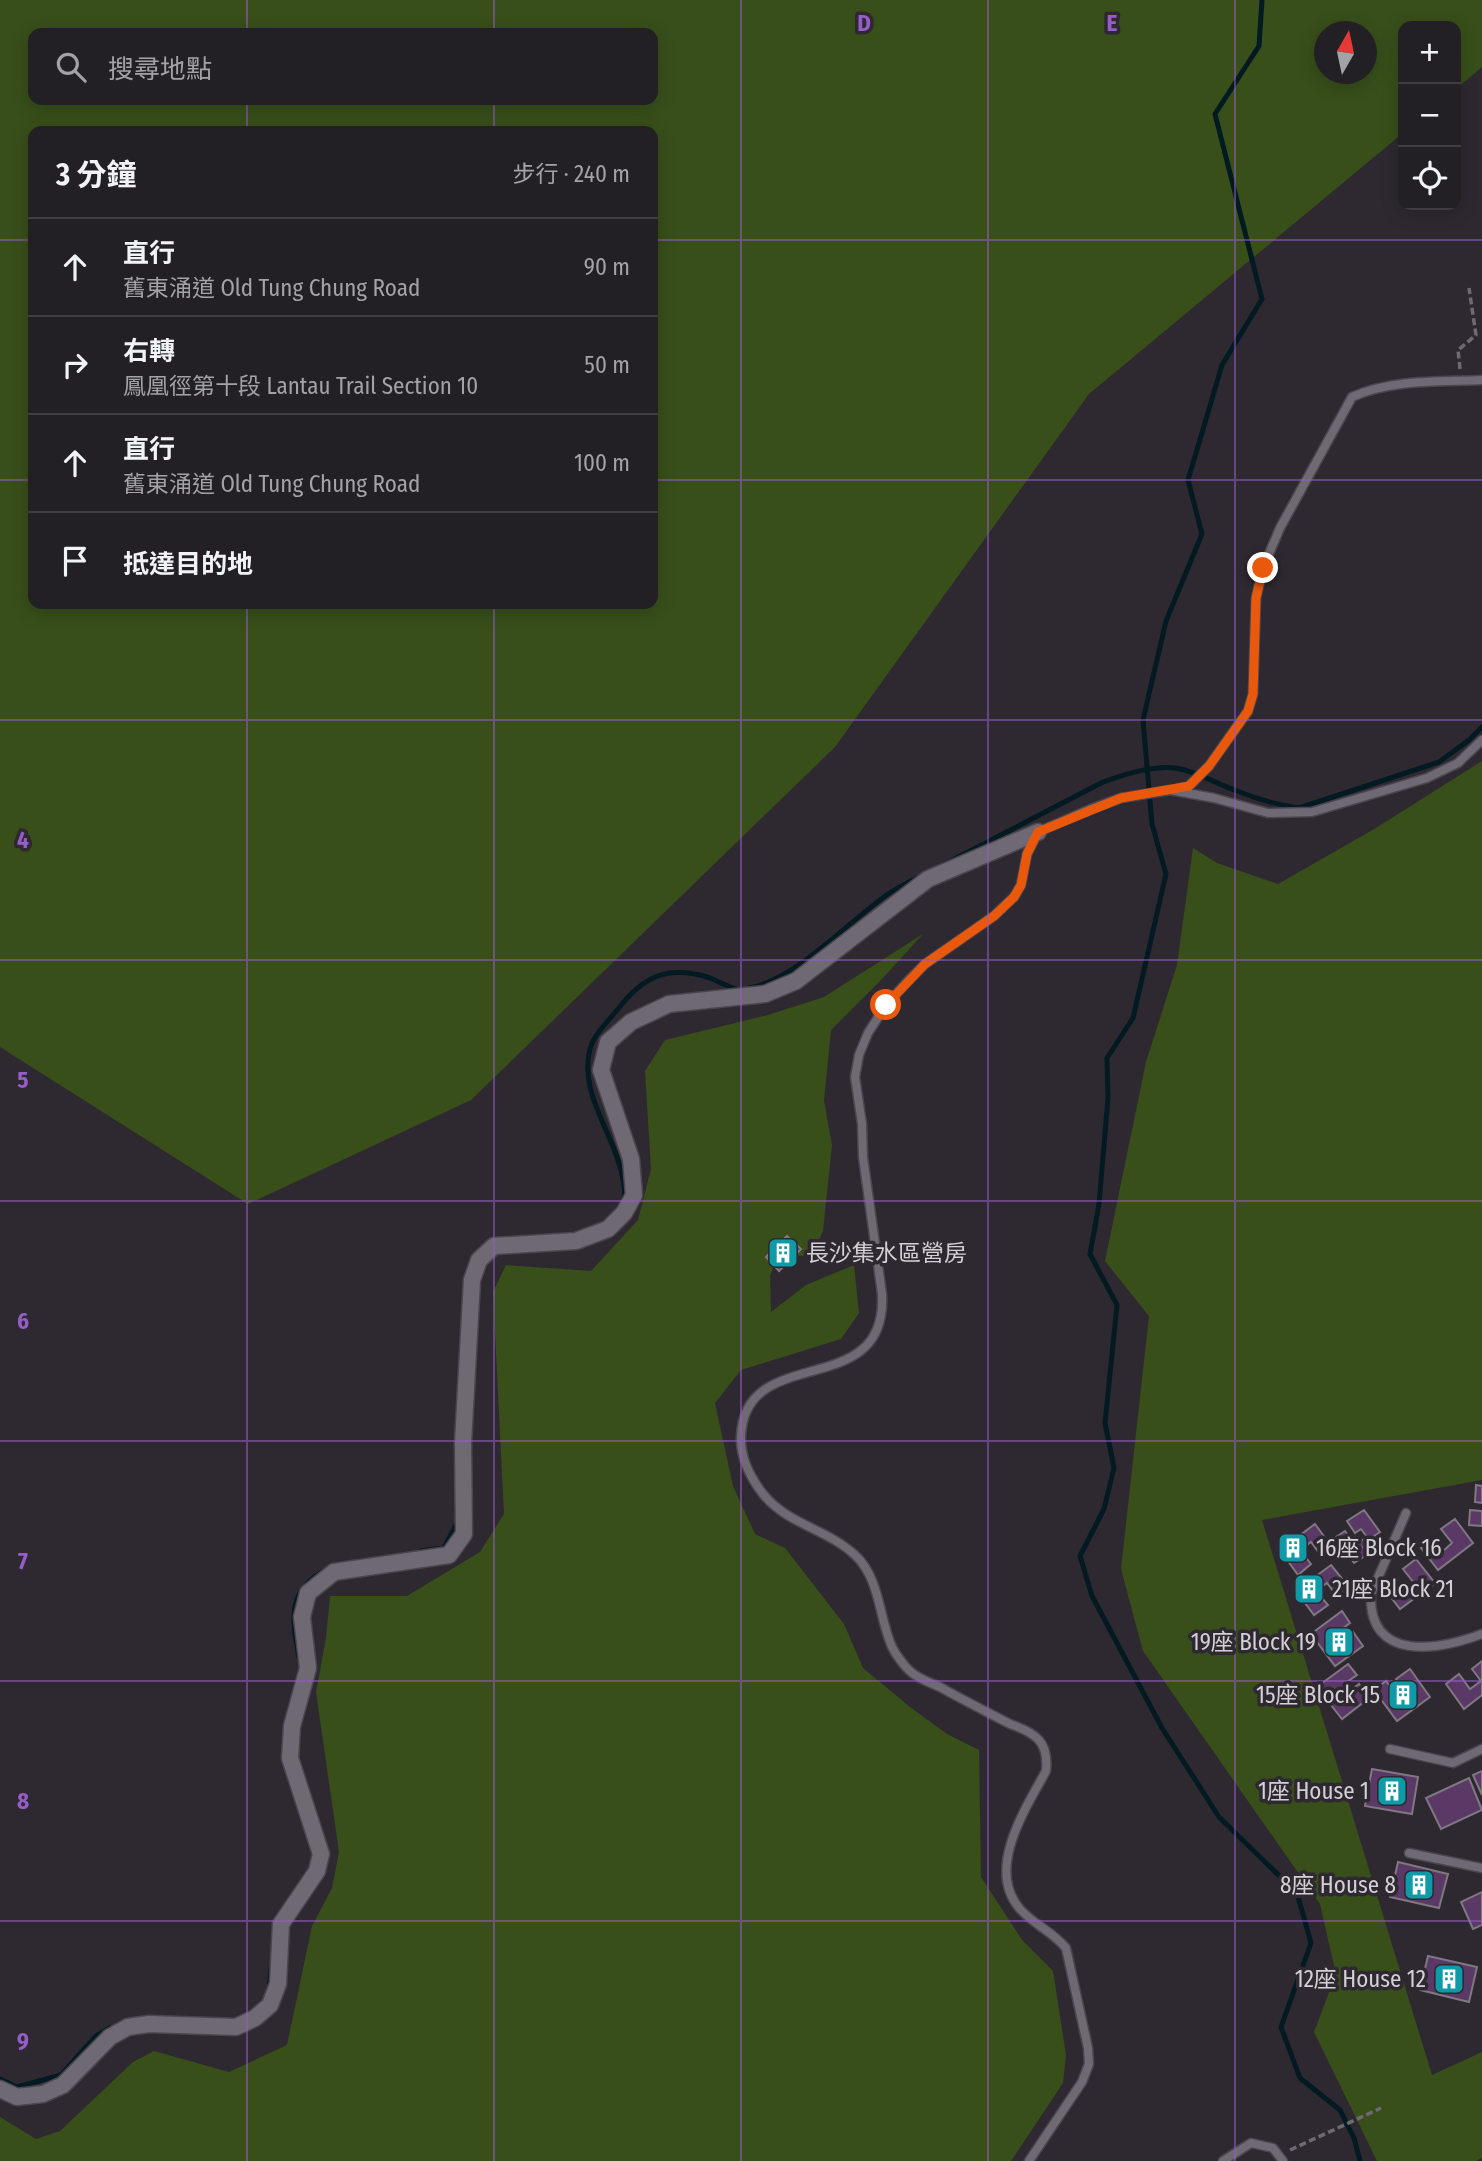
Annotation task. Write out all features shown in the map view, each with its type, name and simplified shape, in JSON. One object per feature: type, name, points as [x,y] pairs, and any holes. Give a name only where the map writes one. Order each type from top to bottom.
[{"type":"street","points":[[0,2089],[17,2097],[43,2094],[64,2085],[110,2037],[128,2027],[149,2024],[236,2027],[255,2018],[270,2004],[278,1984],[281,1923],[317,1871],[321,1854],[290,1758],[292,1726],[308,1668],[302,1617],[308,1593],[334,1572],[449,1555],[464,1534],[463,1443],[472,1280],[479,1260],[494,1246],[576,1241],[608,1229],[624,1213],[634,1195],[631,1159],[601,1070],[608,1042],[631,1022],[669,1004],[765,994],[796,981],[928,879],[1038,832]]},
{"type":"lane","points":[[1029,2161],[1082,2082],[1089,2064],[1088,2048],[1066,1948],[1055,1935],[1021,1910],[1012,1897],[1007,1871],[1009,1848],[1046,1771],[1048,1759],[1042,1742],[1027,1730],[1010,1724],[912,1673],[893,1650],[868,1571],[856,1556],[838,1542],[782,1514],[762,1493],[749,1472],[740,1448],[741,1427],[746,1408],[761,1390],[787,1378],[855,1356],[868,1346],[877,1334],[883,1314],[882,1294],[855,1077],[859,1055],[868,1033],[886,1005],[925,964],[994,916],[1014,897],[1021,885],[1027,854],[1038,832],[1091,809],[1189,786],[1209,766],[1248,711],[1253,694],[1256,598],[1263,568],[1280,528],[1352,397],[1367,390],[1390,385],[1482,380]]},
{"type":"lane","points":[[1166,791],[1214,798],[1268,813],[1312,812],[1427,778],[1458,763],[1482,740]]},
{"type":"lane","points":[[1406,1513],[1371,1594],[1370,1608],[1374,1622],[1383,1634],[1395,1642],[1416,1647],[1462,1641],[1482,1634]]},
{"type":"lane","points":[[1390,1749],[1453,1763],[1482,1749]]},
{"type":"lane","points":[[1409,1853],[1482,1868]]},
{"type":"lane","points":[[1223,2161],[1251,2143],[1273,2148],[1281,2158]]},
{"type":"path","points":[[1461,381],[1458,350],[1476,335],[1469,288]]},
{"type":"path","points":[[1281,2158],[1381,2108]]},
{"type":"green space","points":[[0,0],[1482,0],[1482,67],[1461,85],[1461,21],[1398,21],[1398,137],[1089,394],[835,747],[471,1100],[248,1204],[0,1047]]},
{"type":"green space","points":[[1482,761],[1482,1480],[1262,1520],[1432,2075],[1482,2052],[1482,2158],[1476,2161],[1377,2161],[1314,2032],[1336,1974],[1320,1904],[1143,1651],[1121,1569],[1149,1316],[1105,1261],[1146,1062],[1177,965],[1193,848],[1217,863],[1278,884],[1376,828]]},
{"type":"green space","points":[[923,934],[831,1030],[824,1101],[832,1145],[823,1231],[812,1256],[778,1255],[770,1276],[771,1312],[806,1285],[854,1265],[859,1313],[841,1339],[741,1370],[715,1403],[733,1486],[755,1534],[785,1548],[844,1624],[863,1668],[947,1734],[979,1750],[981,1877],[1022,1940],[1053,1971],[1066,2055],[1063,2083],[1011,2161],[0,2161],[0,2117],[36,2139],[60,2131],[133,2062],[154,2051],[229,2072],[287,2045],[312,1926],[332,1888],[339,1852],[316,1692],[326,1638],[330,1596],[407,1596],[480,1552],[504,1514],[493,1292],[506,1265],[591,1271],[638,1220],[651,1169],[645,1071],[665,1040],[768,1015],[824,997]]},
{"type":"building","name":"長沙集水區營房","points":[[787,1236],[801,1249],[779,1271],[766,1257]]},
{"type":"building","points":[[1476,1485],[1482,1486],[1482,1503],[1475,1502]]},
{"type":"building","points":[[1364,1510],[1380,1532],[1363,1547],[1368,1554],[1354,1563],[1336,1537],[1345,1531],[1355,1545],[1367,1537],[1361,1529],[1355,1533],[1347,1521]]},
{"type":"building","points":[[1470,1510],[1482,1511],[1482,1526],[1469,1525]]},
{"type":"building","points":[[1455,1519],[1473,1543],[1438,1570],[1421,1548],[1433,1540],[1442,1552],[1452,1543],[1441,1529]]},
{"type":"building","name":"16座 Block 16","points":[[1315,1524],[1331,1546],[1320,1554],[1311,1542],[1300,1550],[1311,1564],[1298,1575],[1280,1550]]},
{"type":"building","points":[[1416,1559],[1435,1583],[1400,1609],[1383,1587],[1394,1579],[1403,1591],[1414,1583],[1403,1569]]},
{"type":"building","name":"21座 Block 21","points":[[1331,1565],[1348,1586],[1336,1595],[1327,1583],[1316,1591],[1328,1605],[1314,1615],[1296,1591]]},
{"type":"building","name":"19座 Block 19","points":[[1342,1611],[1350,1623],[1338,1632],[1343,1639],[1353,1632],[1363,1646],[1335,1666],[1311,1634]]},
{"type":"building","points":[[1482,1661],[1482,1695],[1464,1709],[1446,1684],[1459,1674],[1470,1689],[1481,1681],[1472,1669]]},
{"type":"building","points":[[1348,1664],[1357,1675],[1344,1684],[1350,1691],[1359,1684],[1369,1698],[1342,1719],[1317,1687]]},
{"type":"building","name":"15座 Block 15","points":[[1410,1669],[1430,1697],[1397,1721],[1374,1690],[1386,1681],[1395,1693],[1402,1689],[1396,1679]]},
{"type":"building","name":"1座 House 1","points":[[1372,1769],[1418,1777],[1412,1814],[1365,1806]]},
{"type":"building","points":[[1482,1771],[1482,1795],[1473,1775]]},
{"type":"building","points":[[1469,1778],[1482,1810],[1441,1829],[1426,1798]]},
{"type":"building","name":"8座 House 8","points":[[1398,1862],[1448,1874],[1439,1908],[1390,1897]]},
{"type":"building","points":[[1482,1892],[1482,1925],[1473,1929],[1461,1902]]},
{"type":"building","name":"12座 House 12","points":[[1428,1956],[1477,1967],[1469,2002],[1420,1990]]},
{"type":"waterway","points":[[1262,0],[1259,46],[1215,114],[1262,299],[1222,365],[1188,480],[1202,534],[1166,621],[1143,720],[1152,824],[1166,874],[1133,1018],[1107,1058],[1108,1098],[1099,1204],[1090,1254],[1117,1305],[1105,1423],[1114,1468],[1104,1509],[1080,1556],[1092,1596],[1162,1728],[1219,1817],[1297,1893],[1311,1943],[1281,2027],[1300,2078],[1340,2110],[1354,2138],[1360,2161]]},
{"type":"waterway","points":[[943,865],[1103,782],[1129,774],[1149,769],[1176,768],[1252,797],[1299,808],[1439,762],[1482,727]]},
{"type":"waterway","points":[[749,988],[785,974],[822,948],[888,894],[922,876]]},
{"type":"waterway","points":[[623,1201],[624,1185],[618,1159],[588,1077],[588,1060],[594,1039],[628,997],[658,976],[670,973],[695,974],[740,990]]},
{"type":"waterway","points":[[421,1551],[444,1548],[458,1521]]},
{"type":"waterway","points":[[299,1657],[294,1618],[298,1597],[313,1578],[326,1570]]},
{"type":"waterway","points":[[269,1991],[271,1969]]},
{"type":"waterway","points":[[0,2079],[17,2087],[61,2075],[96,2036],[110,2028]]},
{"type":"place","name":"長沙集水區營房","points":[[783,1253]]},
{"type":"place","name":"16座 Block 16","points":[[1293,1548]]},
{"type":"place","name":"21座 Block 21","points":[[1309,1589]]},
{"type":"place","name":"19座 Block 19","points":[[1339,1642]]},
{"type":"place","name":"15座 Block 15","points":[[1403,1695]]},
{"type":"place","name":"1座 House 1","points":[[1392,1791]]},
{"type":"place","name":"8座 House 8","points":[[1419,1885]]},
{"type":"place","name":"12座 House 12","points":[[1449,1979]]},
{"type":"route","points":[[886,1005],[925,964],[994,916],[1014,897],[1021,885],[1027,854],[1038,832],[1121,798],[1189,786],[1209,766],[1248,711],[1253,694],[1256,598],[1263,568]]}]
